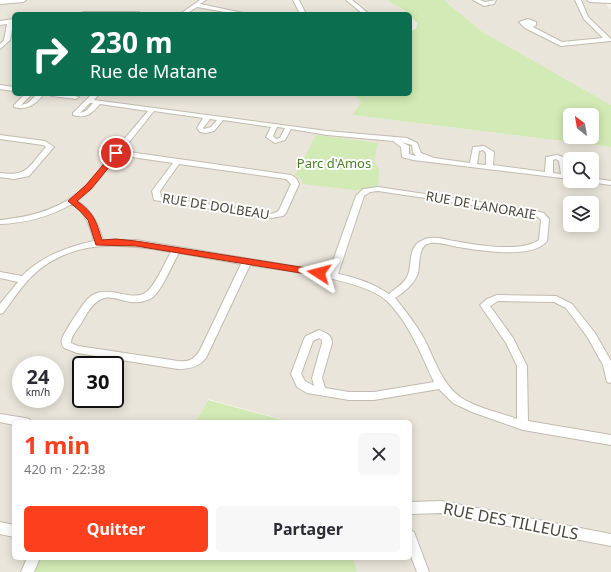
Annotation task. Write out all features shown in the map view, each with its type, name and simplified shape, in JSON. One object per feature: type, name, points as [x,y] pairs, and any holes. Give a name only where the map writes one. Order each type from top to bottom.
[{"type":"street","points":[[0,2],[23,0]]},
{"type":"street","points":[[186,12],[203,0]]},
{"type":"street","points":[[296,0],[302,12]]},
{"type":"street","points":[[349,0],[364,12]]},
{"type":"street","points":[[476,0],[487,4],[492,3],[493,0]]},
{"type":"street","points":[[578,0],[583,16],[609,41]]},
{"type":"street","points":[[590,0],[611,2]]},
{"type":"street","points":[[195,5],[232,12]]},
{"type":"street","points":[[0,23],[12,22],[7,40],[0,47]]},
{"type":"street","points":[[527,26],[561,44],[609,41]]},
{"type":"street","points":[[0,87],[12,89]]},
{"type":"street","points":[[27,96],[16,106],[22,108],[28,106],[39,96]]},
{"type":"street","points":[[68,96],[76,97]]},
{"type":"street","points":[[94,96],[75,114],[80,116],[86,115],[98,102]]},
{"type":"street","points":[[89,101],[275,125],[321,133],[353,135],[390,140],[405,146],[405,154],[408,157],[563,176]]},
{"type":"street","points":[[0,222],[38,216],[72,201],[89,187],[153,109]]},
{"type":"street","points":[[208,116],[200,128],[203,131],[213,130],[221,118]]},
{"type":"street","points":[[275,125],[269,137],[273,141],[282,140],[289,127]]},
{"type":"street","points":[[0,137],[45,143],[50,147],[26,174],[14,177],[0,175]]},
{"type":"street","points":[[473,165],[476,149],[484,148],[490,152],[489,167]]},
{"type":"street","name":"RUE DE DOLBEAU","points":[[116,153],[288,178],[293,180],[295,184],[284,211],[280,214],[271,216],[157,198],[156,191],[177,162]]},
{"type":"street","points":[[548,174],[549,159],[557,157],[563,160]]},
{"type":"street","points":[[599,181],[611,183]]},
{"type":"street","name":"RUE DE LANORAIE","points":[[333,275],[360,196],[364,191],[370,189],[378,188],[532,212],[541,215],[545,219],[543,241],[536,246],[513,249],[469,246],[428,240],[421,243],[415,254],[412,277],[402,289],[389,298]]},
{"type":"street","points":[[72,201],[83,209],[92,219],[99,243]]},
{"type":"street","points":[[0,312],[24,280],[32,272],[54,258],[78,248],[99,243],[124,242],[333,275],[351,279],[376,290],[389,298],[403,314],[418,338],[441,385],[457,400],[476,409],[523,425],[611,440]]},
{"type":"street","points":[[176,250],[153,292],[148,296],[138,299],[106,294],[94,299],[67,337],[67,344],[77,349],[178,365],[189,365],[197,362],[205,351],[247,261]]},
{"type":"street","points":[[0,275],[24,280]]},
{"type":"street","points":[[523,425],[522,366],[510,341],[485,305],[490,301],[497,298],[556,299],[569,306],[592,336],[608,365],[611,379]]},
{"type":"street","points":[[320,391],[317,378],[327,343],[327,338],[318,334],[309,339],[296,374],[301,384],[311,390],[349,396],[374,396],[441,385]]},
{"type":"street","points":[[0,418],[12,420]]},
{"type":"street","name":"RUE DES TILLEULS","points":[[412,508],[441,507],[611,540]]},
{"type":"street","points":[[0,528],[12,531]]},
{"type":"street","points":[[412,542],[423,572]]},
{"type":"street","points":[[27,572],[33,560]]},
{"type":"shaded area","points":[[0,0],[387,0],[406,12],[12,12],[12,96],[355,96],[361,102],[353,115],[563,141],[563,144],[587,144],[611,147],[611,572],[357,572],[354,560],[412,560],[412,420],[285,420],[208,399],[198,420],[12,420],[12,560],[33,560],[27,572],[0,572]]},
{"type":"shaded area","points":[[444,0],[611,0],[611,4],[605,3],[611,10],[611,105],[481,31]]},
{"type":"green space","points":[[387,0],[444,0],[481,31],[611,105],[611,147],[587,144],[599,144],[599,108],[563,108],[563,141],[352,115],[361,102],[355,96],[412,96],[412,30],[416,29],[417,23],[412,18],[412,12],[407,12]]},
{"type":"green space","name":"Parc d'Amos","points":[[316,135],[378,143],[374,161],[379,169],[378,189],[364,191],[302,184],[302,180],[295,175]]},
{"type":"green space","points":[[208,400],[283,420],[197,420]]},
{"type":"green space","points":[[33,560],[354,560],[357,572],[27,572]]},
{"type":"route","points":[[116,153],[89,187],[72,201],[83,209],[92,219],[99,243],[136,243],[319,273]]}]
